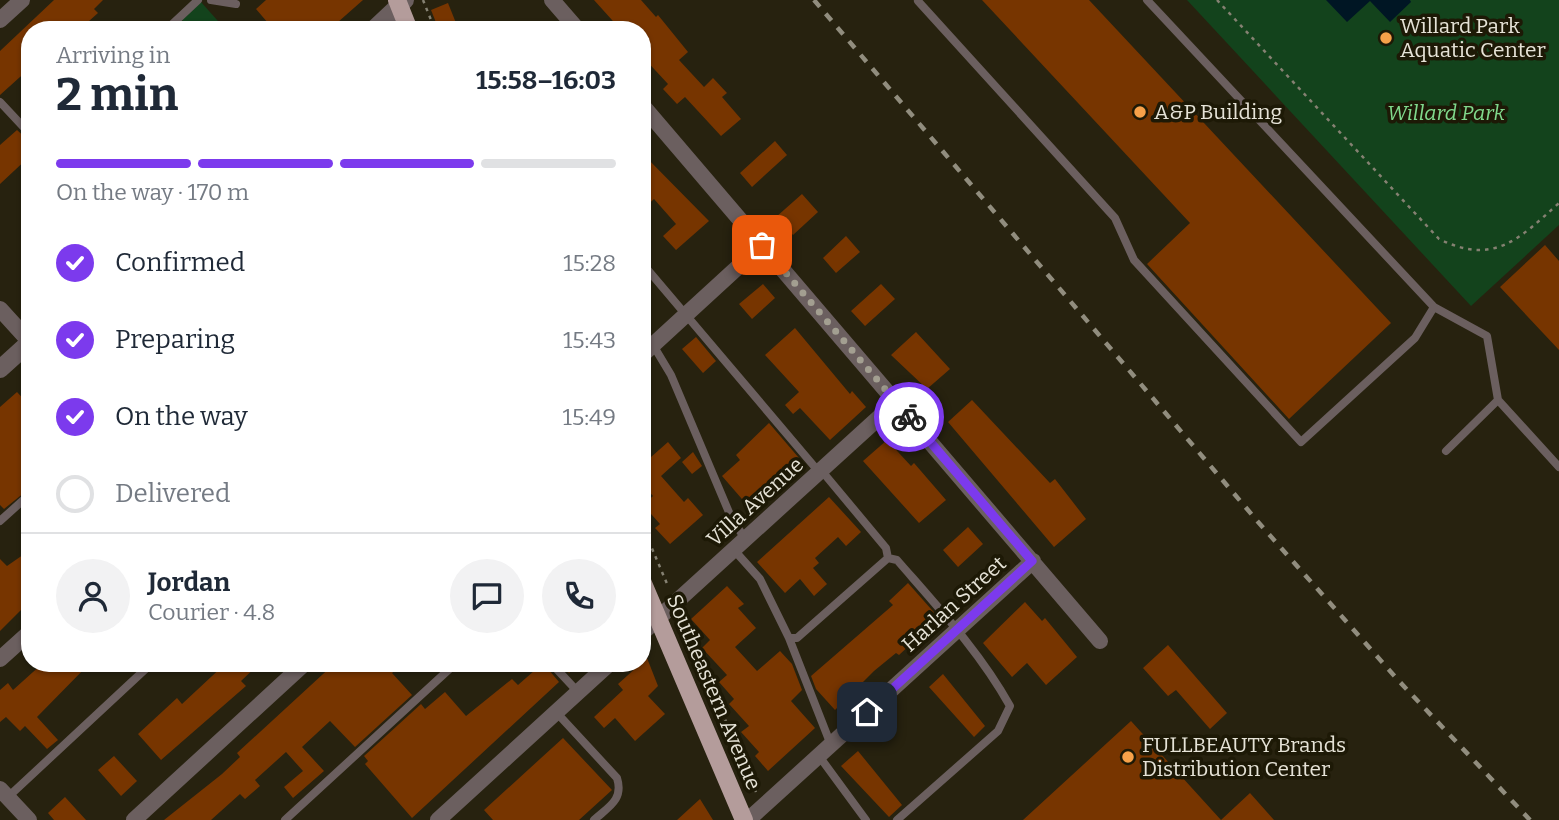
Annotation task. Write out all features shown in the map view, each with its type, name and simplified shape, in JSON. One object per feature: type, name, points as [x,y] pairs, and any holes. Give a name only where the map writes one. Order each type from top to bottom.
[{"type":"main road","points":[[400,2],[407,21]]},
{"type":"main road","name":"Southeastern Avenue","points":[[651,602],[746,820]]},
{"type":"street","points":[[0,20],[22,0]]},
{"type":"street","points":[[382,21],[400,2]]},
{"type":"street","points":[[559,3],[572,21]]},
{"type":"street","points":[[651,116],[1100,641]]},
{"type":"street","points":[[651,346],[762,245]]},
{"type":"street","points":[[0,309],[21,332]]},
{"type":"street","points":[[0,369],[21,350]]},
{"type":"street","name":"Villa Avenue","points":[[651,625],[896,402]]},
{"type":"street","name":"Harlan Street","points":[[746,820],[1032,561]]},
{"type":"street","points":[[0,659],[21,640]]},
{"type":"street","points":[[134,820],[295,672]]},
{"type":"street","points":[[438,820],[600,672]]},
{"type":"street","points":[[4,793],[29,820]]},
{"type":"lane","points":[[176,21],[198,0]]},
{"type":"lane","points":[[211,0],[236,4]]},
{"type":"lane","points":[[1147,0],[1434,307],[1487,336],[1498,400],[1559,467]]},
{"type":"lane","points":[[918,1],[1115,218],[1135,260],[1301,442],[1415,338],[1434,307]]},
{"type":"lane","points":[[0,102],[21,124]]},
{"type":"lane","points":[[651,273],[886,548],[888,558]]},
{"type":"lane","points":[[651,354],[671,375],[731,517],[739,545],[760,579],[789,638],[825,750],[866,820]]},
{"type":"lane","points":[[1446,451],[1498,400]]},
{"type":"lane","points":[[0,521],[21,502]]},
{"type":"lane","points":[[888,558],[897,560],[957,630],[998,684],[1010,706],[998,731],[897,820]]},
{"type":"lane","points":[[789,638],[797,638],[888,558]]},
{"type":"lane","points":[[4,793],[142,672]]},
{"type":"lane","points":[[285,820],[446,672]]},
{"type":"lane","points":[[559,672],[578,692]]},
{"type":"lane","points":[[556,712],[617,778],[621,790],[617,801],[594,820]]},
{"type":"path","points":[[423,0],[431,21]]},
{"type":"path","points":[[1217,0],[1439,239],[1476,252],[1499,248],[1521,237],[1559,203]]},
{"type":"path","points":[[651,546],[671,593]]},
{"type":"path","points":[[680,613],[757,795]]},
{"type":"green space","name":"Willard Park","points":[[1187,0],[1559,0],[1559,225],[1471,306]]},
{"type":"green space","points":[[201,2],[218,21],[183,21]]},
{"type":"water","points":[[1326,0],[1410,0],[1411,2],[1390,22],[1370,1],[1347,22]]},
{"type":"building","points":[[54,0],[103,0],[94,9],[98,13],[89,21],[32,21]]},
{"type":"building","points":[[266,0],[363,0],[339,21],[266,21],[256,9]]},
{"type":"building","points":[[594,0],[641,0],[656,17],[658,15],[688,52],[679,60],[704,87],[713,78],[727,93],[722,97],[741,119],[721,136],[685,97],[677,104],[663,89],[668,84],[651,66],[651,21],[613,21]]},
{"type":"building","name":"A&P Building","points":[[982,0],[1089,0],[1391,323],[1289,419],[1147,264],[1190,223]]},
{"type":"building","points":[[448,3],[455,21],[435,21],[431,10]]},
{"type":"building","points":[[21,31],[21,76],[0,95],[0,51]]},
{"type":"building","points":[[17,130],[21,134],[21,164],[0,184],[0,145]]},
{"type":"building","points":[[775,141],[787,155],[752,187],[740,173]]},
{"type":"building","points":[[651,162],[709,221],[676,250],[663,236],[676,224],[654,199],[651,202]]},
{"type":"building","points":[[802,194],[818,212],[793,235],[776,217]]},
{"type":"building","points":[[846,236],[860,252],[836,273],[823,258]]},
{"type":"building","points":[[1545,245],[1559,261],[1559,350],[1500,287]]},
{"type":"building","points":[[763,284],[775,298],[752,319],[739,304]]},
{"type":"building","points":[[881,284],[895,299],[865,326],[851,311]]},
{"type":"building","points":[[795,328],[850,394],[852,391],[866,407],[830,440],[800,408],[793,414],[785,405],[799,392],[765,355]]},
{"type":"building","points":[[916,332],[950,369],[927,389],[891,355]]},
{"type":"building","points":[[696,337],[716,361],[703,373],[682,349]]},
{"type":"building","points":[[17,392],[21,396],[21,495],[4,509],[0,505],[0,407]]},
{"type":"building","points":[[972,400],[1050,483],[1055,479],[1086,519],[1054,547],[948,422]]},
{"type":"building","points":[[769,423],[799,458],[781,474],[784,477],[748,506],[722,476],[740,460],[736,455]]},
{"type":"building","points":[[887,440],[911,466],[914,463],[946,500],[919,523],[863,461]]},
{"type":"building","points":[[668,442],[681,458],[661,476],[684,502],[688,498],[703,515],[670,544],[655,528],[660,524],[651,514],[651,457]]},
{"type":"building","points":[[693,452],[702,466],[692,474],[682,462]]},
{"type":"building","points":[[829,497],[861,532],[846,546],[838,537],[815,558],[819,563],[813,568],[827,584],[814,596],[800,579],[785,593],[757,562]]},
{"type":"building","points":[[968,527],[983,544],[958,567],[943,550]]},
{"type":"building","points":[[21,556],[21,610],[0,631],[0,559],[7,566]]},
{"type":"building","points":[[908,583],[939,618],[899,655],[896,653],[874,671],[835,710],[816,689],[811,676],[893,605],[889,601]]},
{"type":"building","points":[[727,586],[744,604],[738,608],[756,628],[735,647],[757,671],[780,651],[792,664],[802,690],[791,701],[815,728],[768,771],[755,756],[759,752],[741,732],[749,726],[729,704],[734,699],[719,682],[727,675],[702,648],[710,640],[691,619]]},
{"type":"building","points":[[1025,602],[1042,621],[1045,618],[1077,657],[1046,685],[1027,663],[1012,677],[983,643]]},
{"type":"building","points":[[1168,645],[1227,713],[1210,729],[1176,690],[1168,696],[1143,668]]},
{"type":"building","points":[[651,668],[658,686],[648,696],[665,714],[635,741],[615,718],[604,728],[594,717],[623,690],[618,684],[631,672],[651,672]]},
{"type":"building","points":[[33,672],[81,672],[37,717],[58,740],[47,749],[25,726],[20,731],[6,717],[0,722],[0,690],[8,683],[13,690]]},
{"type":"building","points":[[216,672],[250,672],[241,681],[246,686],[161,760],[138,734],[177,698],[182,704]]},
{"type":"building","points":[[325,672],[393,672],[412,695],[355,747],[330,721],[302,747],[324,771],[293,798],[284,787],[303,771],[286,752],[255,780],[260,786],[245,799],[240,794],[211,820],[164,820],[222,774],[240,757],[237,753]]},
{"type":"building","points":[[533,672],[551,672],[559,682],[412,818],[365,764],[368,761],[364,756],[421,704],[425,709],[445,692],[466,716],[512,679],[518,685]]},
{"type":"building","points":[[943,674],[985,726],[974,737],[929,687]]},
{"type":"building","name":"FULLBEAUTY Brands Distribution Center","points":[[1131,721],[1221,820],[1023,820]]},
{"type":"building","points":[[563,738],[612,790],[579,820],[493,820],[484,810]]},
{"type":"building","points":[[858,751],[902,805],[889,817],[841,766]]},
{"type":"building","points":[[114,756],[137,781],[121,796],[98,770]]},
{"type":"building","points":[[1250,793],[1274,820],[1221,820]]},
{"type":"building","points":[[65,797],[86,820],[54,820],[48,813]]},
{"type":"building","points":[[700,799],[713,820],[677,820]]},
{"type":"railway","points":[[814,0],[1259,523],[1398,680],[1530,820]]},
{"type":"way so far","points":[[762,245],[909,417]]},
{"type":"place","name":"Willard Park Aquatic Center","points":[[1386,38]]},
{"type":"place","name":"A&P Building","points":[[1140,112]]},
{"type":"place","name":"FULLBEAUTY Brands Distribution Center","points":[[1128,757]]},
{"type":"route","points":[[867,712],[1032,561],[909,417]]}]
